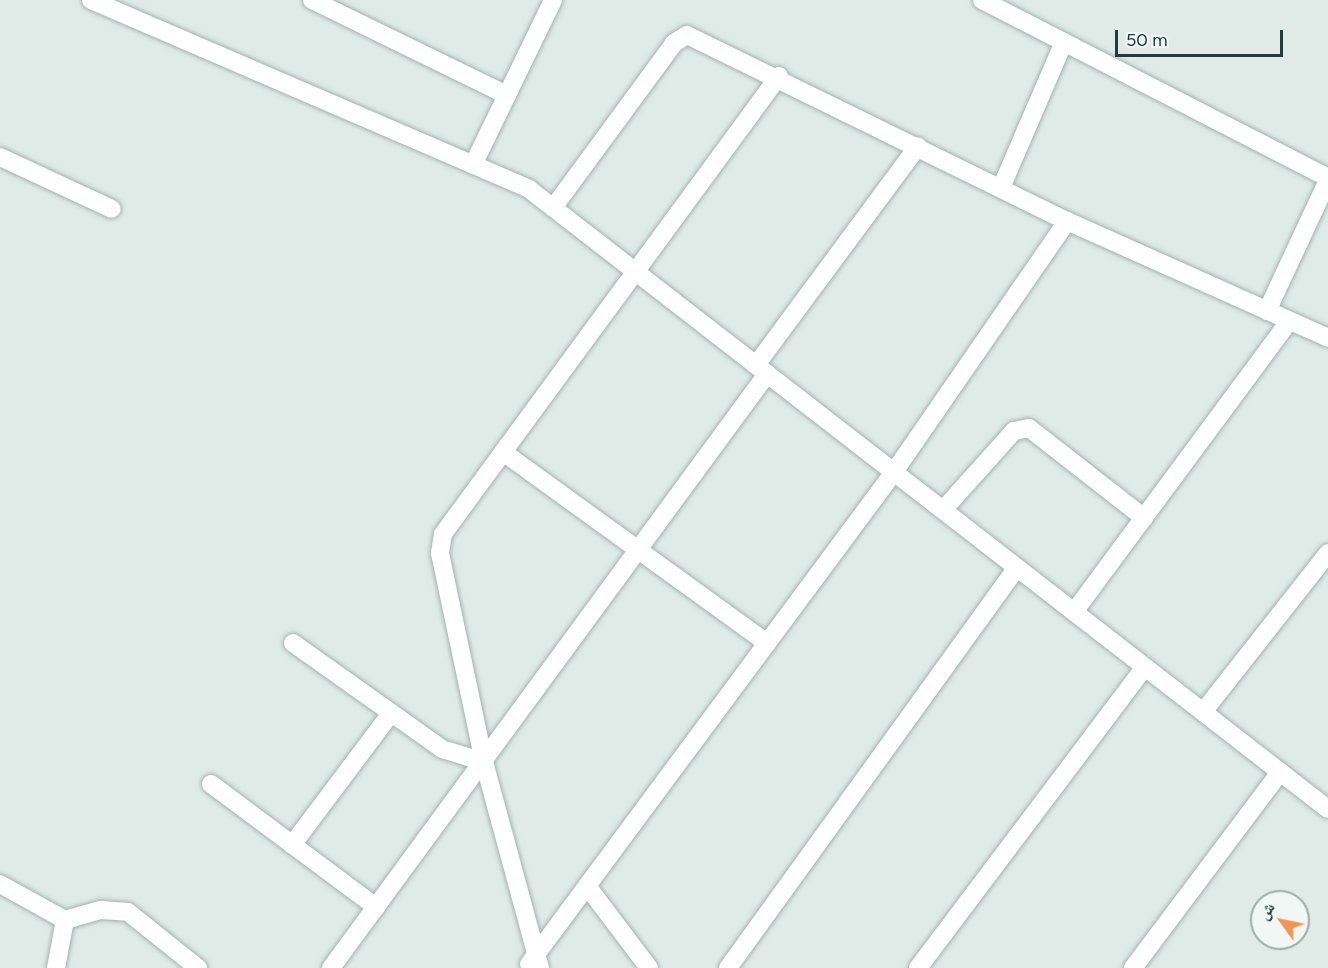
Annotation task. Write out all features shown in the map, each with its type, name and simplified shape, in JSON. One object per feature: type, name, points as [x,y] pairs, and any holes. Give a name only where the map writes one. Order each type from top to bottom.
[{"type":"street","points":[[91,0],[529,189],[1328,809]]},
{"type":"street","points":[[312,0],[507,95]]},
{"type":"street","points":[[473,165],[553,0]]},
{"type":"street","points":[[982,0],[1328,179],[1267,311]]},
{"type":"street","points":[[553,208],[674,43],[687,35],[778,76],[1067,221],[1328,338]]},
{"type":"street","points":[[1001,188],[1064,42]]},
{"type":"street","points":[[533,965],[484,762],[440,553],[443,534],[637,273],[778,76]]},
{"type":"street","points":[[331,968],[639,549],[918,146]]},
{"type":"street","points":[[0,157],[112,209]]},
{"type":"street","points":[[533,965],[587,886],[894,472],[1067,221]]},
{"type":"street","points":[[1074,612],[1289,321]]},
{"type":"street","points":[[943,510],[1014,431],[1029,428],[1144,518]]},
{"type":"street","points":[[503,452],[767,643]]},
{"type":"street","points":[[1203,712],[1328,553]]},
{"type":"street","points":[[728,968],[1017,568]]},
{"type":"street","points":[[293,643],[442,749],[484,762]]},
{"type":"street","points":[[918,968],[1145,667]]},
{"type":"street","points":[[292,845],[391,713]]},
{"type":"street","points":[[1133,968],[1280,772]]},
{"type":"street","points":[[211,784],[376,907]]},
{"type":"street","points":[[0,884],[65,920],[101,910],[128,912],[193,966]]},
{"type":"street","points":[[587,886],[649,968]]},
{"type":"street","points":[[56,968],[65,920]]}]
